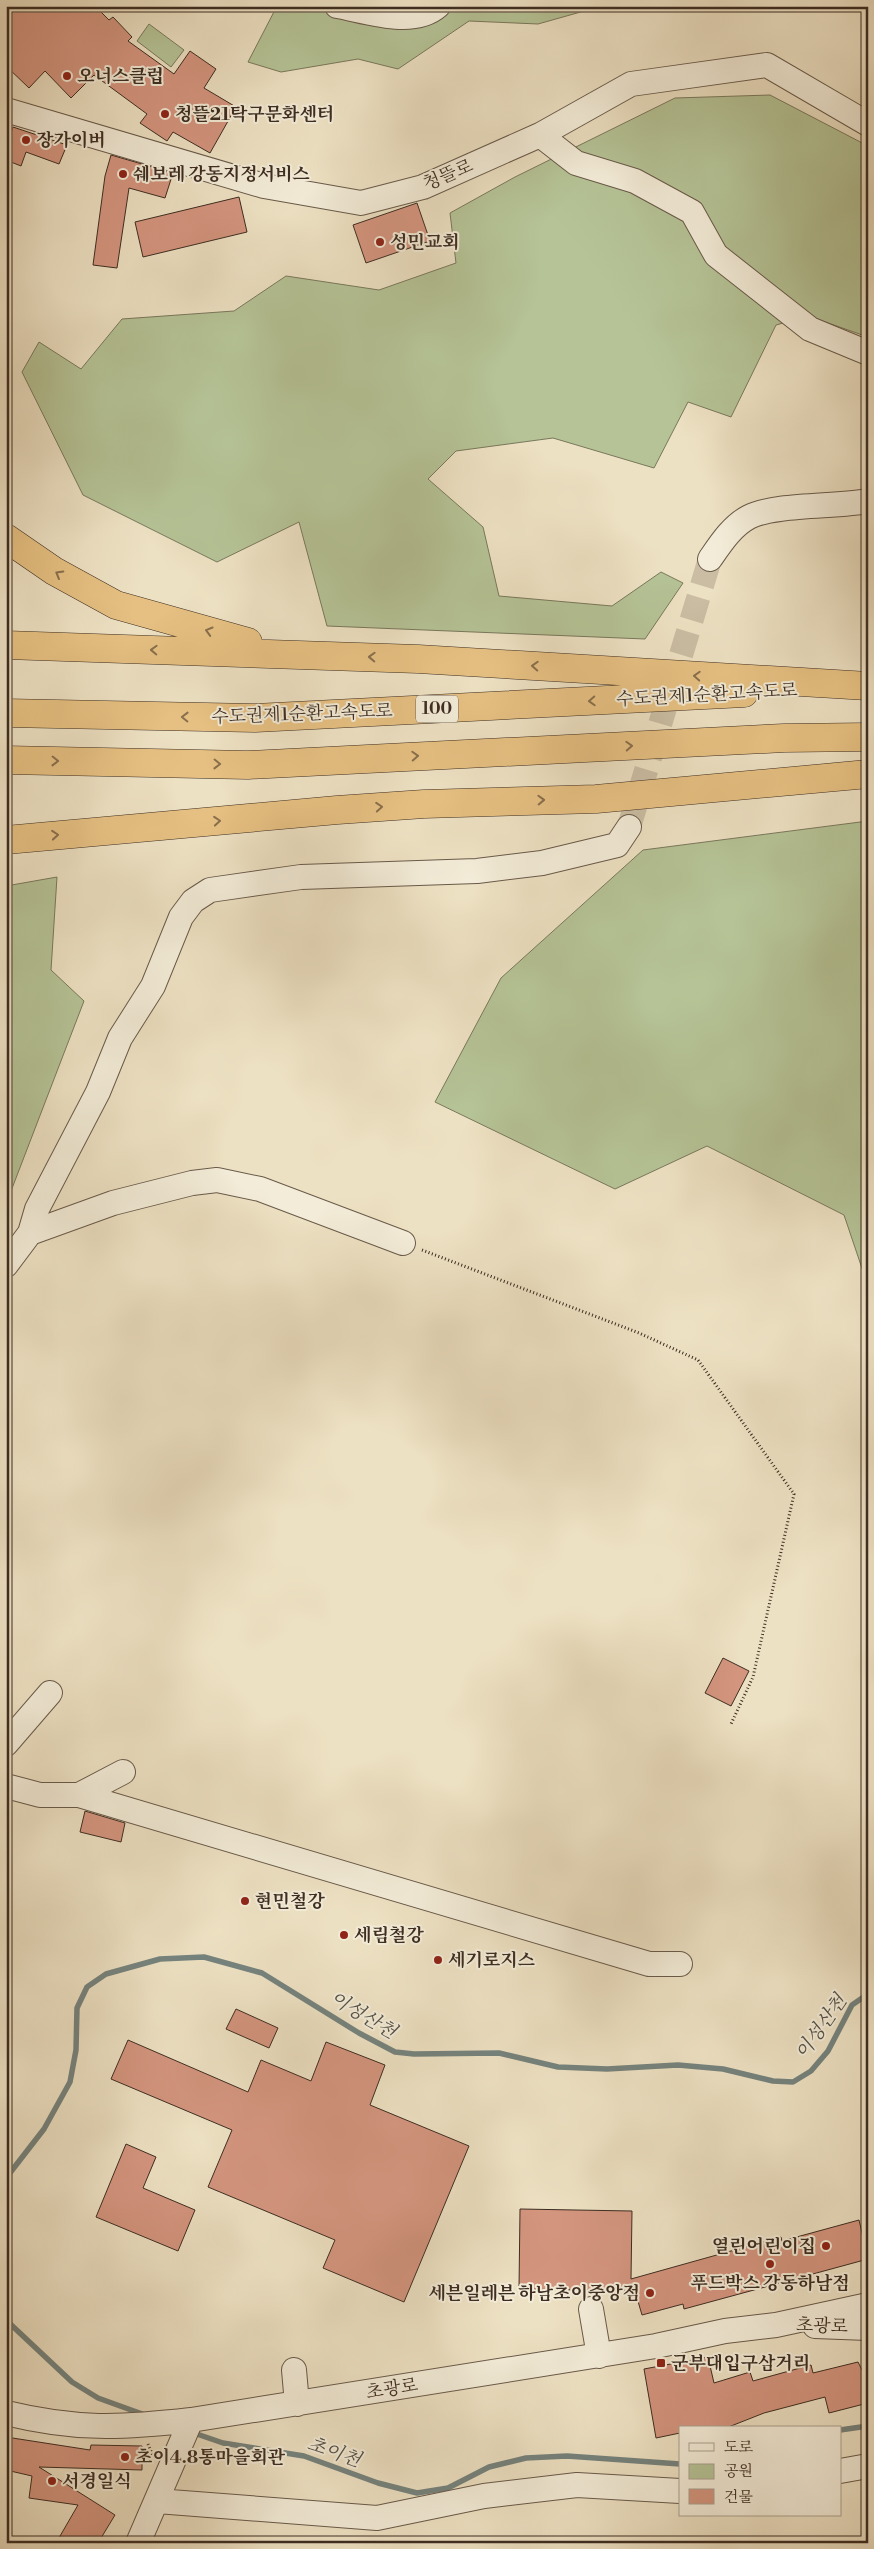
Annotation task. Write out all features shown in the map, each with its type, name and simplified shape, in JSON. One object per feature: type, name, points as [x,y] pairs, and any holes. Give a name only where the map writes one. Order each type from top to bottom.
[{"type":"highway","points":[[6,538],[54,571],[116,606],[290,654]]},
{"type":"highway","points":[[6,645],[418,659],[868,686]]},
{"type":"highway","name":"수도권제1순환고속도로","points":[[6,713],[255,718],[868,686]]},
{"type":"highway","points":[[6,760],[248,765],[784,738],[868,737]]},
{"type":"highway","points":[[6,840],[415,804],[596,799],[868,774]]},
{"type":"street","points":[[337,6],[402,17],[418,16],[438,6]]},
{"type":"street","name":"청뜰로","points":[[6,110],[264,186],[361,203],[423,187],[540,134],[631,84],[767,65],[868,124]]},
{"type":"street","points":[[540,134],[576,163],[636,180],[692,212],[716,255],[810,329],[868,353]]},
{"type":"street","points":[[710,559],[734,527],[750,516],[768,512],[868,501]]},
{"type":"street","points":[[6,1265],[30,1233],[37,1209],[98,1092],[120,1038],[153,986],[181,917],[193,902],[210,890],[301,877],[451,872],[542,863],[617,845],[629,827]]},
{"type":"street","points":[[30,1233],[113,1203],[192,1183],[218,1180],[260,1189],[403,1243]]},
{"type":"street","points":[[6,1744],[50,1693]]},
{"type":"street","points":[[79,1796],[122,1772]]},
{"type":"street","points":[[6,1786],[40,1795],[79,1796],[649,1964],[680,1964]]},
{"type":"street","name":"초광로","points":[[6,2413],[43,2422],[81,2427],[123,2427],[191,2420],[598,2356],[725,2331],[776,2325],[868,2305]]},
{"type":"street","points":[[591,2309],[598,2356]]},
{"type":"street","name":"초광로","points":[[776,2325],[868,2328]]},
{"type":"street","points":[[294,2370],[297,2404]]},
{"type":"street","points":[[138,2543],[191,2420]]},
{"type":"street","points":[[842,2471],[868,2466]]},
{"type":"street","points":[[157,2501],[377,2518],[484,2496],[577,2485],[679,2491]]},
{"type":"path","points":[[403,1243],[639,1333],[698,1360],[794,1494],[753,1677],[730,1724]]},
{"type":"green space","points":[[277,6],[602,6],[538,24],[469,21],[398,69],[358,59],[281,72],[248,62]]},
{"type":"green space","points":[[149,24],[184,50],[171,67],[137,41]]},
{"type":"green space","points":[[770,95],[868,146],[868,337],[808,316],[776,325],[731,417],[688,402],[654,468],[553,438],[456,451],[428,479],[483,527],[499,596],[612,606],[661,572],[683,583],[645,639],[327,626],[299,522],[217,562],[83,495],[22,372],[39,342],[81,369],[122,319],[234,311],[286,276],[379,290],[456,263],[450,213],[515,177],[675,98]]},
{"type":"green space","points":[[868,821],[868,1286],[844,1215],[707,1146],[615,1189],[435,1102],[501,978],[643,850]]},
{"type":"green space","points":[[57,877],[51,970],[84,1001],[6,1204],[6,886]]},
{"type":"building","points":[[6,6],[95,6],[109,20],[113,17],[132,37],[128,41],[174,74],[190,51],[216,69],[204,88],[236,107],[210,153],[173,132],[167,141],[140,123],[147,114],[94,75],[71,98],[45,71],[29,88],[6,66]]},
{"type":"building","points":[[13,127],[67,145],[59,164],[26,152],[21,166],[6,160],[6,146]]},
{"type":"building","points":[[111,155],[173,173],[165,198],[129,188],[117,268],[93,265],[105,176]]},
{"type":"building","points":[[239,197],[247,232],[143,257],[135,222]]},
{"type":"building","points":[[417,203],[430,241],[366,263],[353,225]]},
{"type":"building","points":[[723,1658],[749,1671],[731,1706],[705,1693]]},
{"type":"building","points":[[85,1811],[125,1823],[121,1842],[80,1832]]},
{"type":"building","points":[[236,2009],[278,2028],[269,2048],[226,2029]]},
{"type":"building","points":[[128,2040],[248,2092],[261,2060],[311,2081],[326,2042],[385,2065],[370,2105],[469,2146],[404,2302],[323,2268],[335,2240],[208,2187],[232,2130],[111,2079]]},
{"type":"building","points":[[126,2144],[156,2157],[143,2188],[195,2210],[178,2251],[96,2217]]},
{"type":"building","points":[[520,2209],[632,2211],[631,2279],[781,2237],[782,2241],[859,2220],[868,2259],[684,2309],[683,2304],[642,2315],[635,2291],[519,2289]]},
{"type":"building","points":[[708,2357],[714,2383],[750,2372],[753,2381],[811,2365],[813,2373],[858,2362],[868,2382],[868,2403],[829,2413],[825,2397],[764,2413],[731,2426],[679,2426],[679,2433],[656,2438],[644,2369]]},
{"type":"building","points":[[6,2437],[90,2450],[91,2445],[142,2446],[142,2470],[39,2467],[115,2515],[98,2543],[56,2543],[78,2505],[29,2498],[32,2476],[6,2470]]},
{"type":"waterway","name":"이성산천","points":[[6,2178],[44,2129],[70,2082],[76,2050],[77,2008],[87,1987],[106,1974],[160,1959],[204,1957],[262,1973],[359,2033],[395,2052],[414,2054],[499,2053],[558,2067],[607,2069],[678,2065],[723,2069],[773,2081],[793,2082],[811,2071],[828,2051],[852,2005],[868,1994]]},
{"type":"waterway","name":"초이천","points":[[6,2320],[72,2382],[98,2398],[145,2415]]},
{"type":"waterway","name":"초이천","points":[[842,2430],[868,2426]]},
{"type":"waterway","name":"초이천","points":[[191,2432],[223,2443],[304,2456],[378,2483],[417,2493],[448,2488],[489,2467],[526,2458],[567,2456],[679,2464]]},
{"type":"tunnel","points":[[629,827],[710,559]]},
{"type":"place","name":"오너스클럽","points":[[67,76]]},
{"type":"place","name":"청뜰21탁구문화센터","points":[[165,114]]},
{"type":"place","name":"장가이버","points":[[26,140]]},
{"type":"place","name":"쉐보레 강동지정서비스","points":[[123,174]]},
{"type":"place","name":"성민교회","points":[[380,242]]},
{"type":"place","name":"현민철강","points":[[245,1901]]},
{"type":"place","name":"세림철강","points":[[344,1935]]},
{"type":"place","name":"세기로지스","points":[[438,1960]]},
{"type":"place","name":"열린어린이집","points":[[826,2246]]},
{"type":"place","name":"푸드박스 강동하남점","points":[[770,2264]]},
{"type":"place","name":"세븐일레븐 하남초이중앙점","points":[[650,2293]]},
{"type":"place","name":"군부대입구삼거리","points":[[661,2363]]},
{"type":"place","name":"초이4.8통마을회관","points":[[125,2457]]},
{"type":"place","name":"서경일식","points":[[52,2481]]}]
